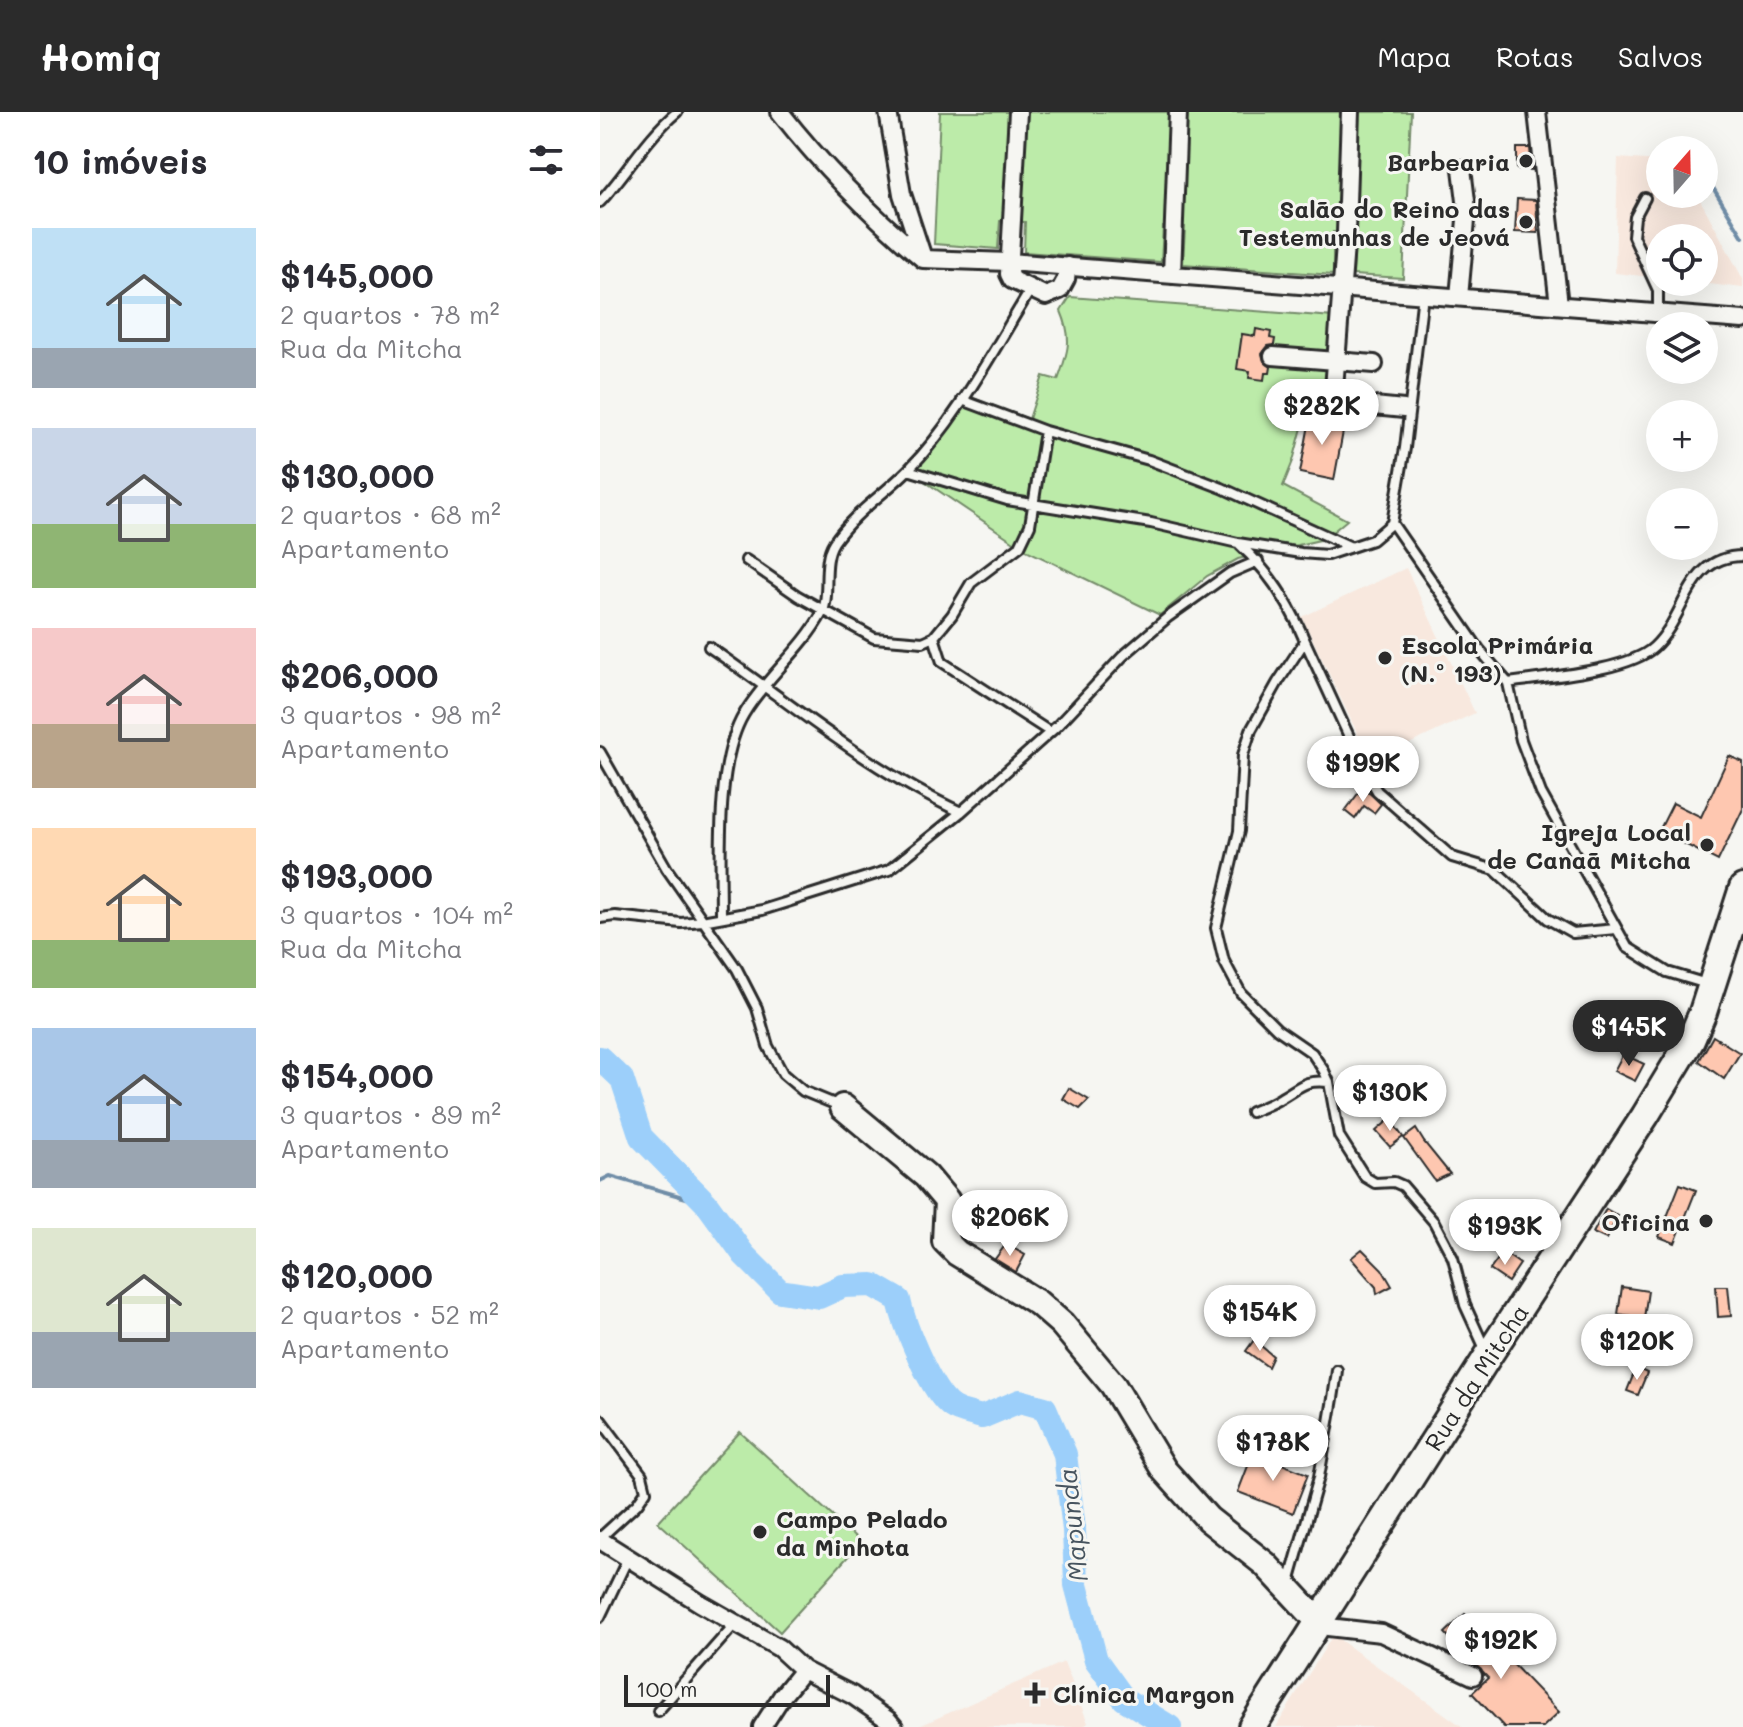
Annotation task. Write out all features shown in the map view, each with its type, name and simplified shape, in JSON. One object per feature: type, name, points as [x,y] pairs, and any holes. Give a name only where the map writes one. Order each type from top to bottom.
[{"type":"main road","name":"Rua da Mitcha","points":[[1252,1727],[1691,1040],[1743,888]]},
{"type":"street","points":[[780,112],[830,174],[923,259],[1068,266],[1646,312]]},
{"type":"street","points":[[888,112],[902,194],[923,259]]},
{"type":"street","points":[[1018,112],[1009,274],[1012,280],[1046,296],[1060,290],[1068,266]]},
{"type":"street","points":[[1172,275],[1178,112]]},
{"type":"street","points":[[1350,112],[1346,232],[1333,402],[1404,409]]},
{"type":"street","points":[[1537,112],[1559,305]]},
{"type":"street","points":[[1459,297],[1467,209],[1462,169]]},
{"type":"street","points":[[1718,318],[1743,320]]},
{"type":"street","points":[[1273,356],[1374,364]]},
{"type":"street","points":[[843,1107],[926,1176],[947,1201],[945,1241],[957,1253],[1038,1303],[1062,1324],[1113,1385],[1164,1470],[1208,1519],[1265,1564],[1320,1623],[1328,1627],[1381,1633],[1473,1676]]},
{"type":"street","points":[[600,1539],[779,1648],[803,1670],[852,1695],[894,1727]]},
{"type":"street","points":[[762,1727],[803,1670]]},
{"type":"lane","points":[[600,202],[622,178],[643,147],[677,112]]},
{"type":"lane","points":[[1645,198],[1635,217],[1633,236],[1658,290],[1658,312]]},
{"type":"lane","points":[[721,917],[721,825],[731,741],[743,715],[823,611],[832,546],[854,517],[908,470],[962,400],[1031,289]]},
{"type":"lane","points":[[908,470],[966,489],[1033,504],[1151,523],[1238,543],[1327,555],[1372,540],[1392,523],[1405,448],[1423,294]]},
{"type":"lane","points":[[962,400],[1045,431],[1149,460],[1222,488],[1351,547]]},
{"type":"lane","points":[[746,560],[823,611],[874,638],[923,642],[934,637],[952,615],[971,583],[1020,546],[1030,525],[1045,431]]},
{"type":"lane","points":[[1392,523],[1479,649],[1508,683],[1521,740],[1541,793],[1627,947],[1667,972],[1711,986]]},
{"type":"lane","points":[[1238,543],[1258,561],[1294,614],[1364,769],[1377,791],[1452,857],[1495,870],[1548,919],[1573,933],[1616,929]]},
{"type":"lane","points":[[1508,683],[1633,661],[1655,646],[1672,624],[1689,589],[1705,567],[1731,556],[1743,556]]},
{"type":"lane","points":[[600,918],[615,916],[681,923],[702,921],[762,910],[889,870],[961,812],[1050,732],[1123,656],[1168,617],[1230,573],[1258,561]]},
{"type":"lane","points":[[934,637],[942,662],[1050,732]]},
{"type":"lane","points":[[1305,641],[1251,730],[1243,755],[1239,831],[1216,928],[1224,961],[1241,993],[1277,1029],[1312,1053],[1329,1082],[1339,1136],[1365,1177],[1375,1183],[1394,1182],[1403,1186],[1434,1222],[1453,1258],[1465,1305],[1488,1356]]},
{"type":"lane","points":[[709,647],[870,761],[926,796],[961,812]]},
{"type":"lane","points":[[600,752],[635,816],[702,921],[737,969],[757,1008],[768,1046],[783,1074],[803,1091],[843,1107]]},
{"type":"lane","points":[[1251,1112],[1280,1099],[1303,1083],[1313,1080],[1329,1082]]},
{"type":"lane","points":[[1287,1589],[1319,1477],[1337,1370]]},
{"type":"lane","points":[[600,1419],[642,1475],[646,1491],[637,1504],[600,1539]]},
{"type":"lane","points":[[600,1617],[628,1558]]},
{"type":"lane","points":[[658,1711],[736,1623]]},
{"type":"shaded area","points":[[1618,158],[1646,160],[1646,208],[1705,208],[1713,224],[1646,224],[1646,276],[1615,273]]},
{"type":"shaded area","points":[[1718,233],[1743,279],[1743,288],[1718,285]]},
{"type":"shaded area","name":"Escola Primária (N.º 193)","points":[[1406,568],[1475,713],[1371,762],[1302,617]]},
{"type":"shaded area","points":[[1333,1635],[1463,1727],[1276,1727]]},
{"type":"shaded area","name":"Clínica Margon","points":[[1064,1662],[1088,1723],[1083,1727],[917,1727]]},
{"type":"green space","points":[[940,112],[1411,112],[1403,278],[1353,275],[1355,232],[1333,232],[1333,275],[1183,264],[1185,227],[1163,227],[1161,262],[1024,252],[1025,222],[1000,221],[998,249],[934,244]]},
{"type":"green space","points":[[1070,297],[1334,317],[1328,402],[1309,402],[1283,486],[1347,520],[1324,539],[1238,559],[1207,576],[1160,615],[1026,550],[908,470],[962,400],[971,403],[973,398],[1029,419],[1043,376],[1058,380],[1067,353],[1068,338],[1061,311]]},
{"type":"green space","name":"Campo Pelado da Minhota","points":[[740,1432],[861,1542],[780,1632],[658,1522]]},
{"type":"building","points":[[1517,148],[1530,148],[1532,170],[1517,169]]},
{"type":"building","points":[[1517,199],[1536,200],[1538,233],[1515,232]]},
{"type":"building","points":[[1256,329],[1271,332],[1270,338],[1275,339],[1274,345],[1268,346],[1262,354],[1271,367],[1270,373],[1265,373],[1264,380],[1249,378],[1250,371],[1237,369],[1242,334],[1255,336]]},
{"type":"building","points":[[1311,414],[1345,421],[1334,480],[1300,473]]},
{"type":"building","points":[[1729,756],[1743,762],[1743,809],[1718,861],[1659,831],[1673,803],[1701,817]]},
{"type":"building","points":[[1363,787],[1381,804],[1374,813],[1364,806],[1355,819],[1345,811]]},
{"type":"building","points":[[1713,1036],[1740,1053],[1724,1079],[1699,1061]]},
{"type":"building","points":[[1623,1054],[1644,1064],[1635,1081],[1614,1071]]},
{"type":"building","points":[[1069,1088],[1089,1100],[1080,1109],[1063,1099]]},
{"type":"building","points":[[1390,1119],[1403,1137],[1390,1147],[1376,1131]]},
{"type":"building","points":[[1416,1129],[1450,1174],[1435,1181],[1404,1138]]},
{"type":"building","points":[[1680,1184],[1696,1190],[1675,1243],[1659,1237]]},
{"type":"building","points":[[1606,1209],[1618,1216],[1606,1239],[1593,1233]]},
{"type":"building","points":[[1006,1244],[1025,1255],[1016,1272],[995,1259]]},
{"type":"building","points":[[1362,1249],[1382,1269],[1392,1286],[1377,1294],[1376,1287],[1351,1258]]},
{"type":"building","points":[[1503,1252],[1520,1264],[1508,1282],[1490,1270]]},
{"type":"building","points":[[1716,1286],[1728,1286],[1731,1316],[1718,1317]]},
{"type":"building","points":[[1622,1287],[1648,1291],[1644,1318],[1618,1314]]},
{"type":"building","points":[[1254,1340],[1273,1356],[1268,1367],[1246,1351]]},
{"type":"building","points":[[1636,1368],[1647,1373],[1638,1395],[1627,1391]]},
{"type":"building","points":[[1253,1453],[1308,1474],[1293,1513],[1238,1492]]},
{"type":"building","points":[[1465,1614],[1559,1712],[1543,1727],[1504,1727],[1472,1693],[1488,1678],[1445,1633]]},
{"type":"waterway","points":[[1718,196],[1743,237]]},
{"type":"waterway","name":"Mapunda","points":[[600,1058],[622,1079],[641,1137],[707,1204],[744,1255],[780,1291],[819,1297],[843,1286],[873,1285],[899,1300],[927,1374],[952,1407],[982,1417],[1020,1401],[1045,1408],[1065,1454],[1074,1530],[1076,1585],[1096,1660],[1124,1699],[1170,1727]]},
{"type":"waterway","points":[[600,1181],[610,1176],[707,1204]]},
{"type":"place","name":"Barbearia","points":[[1526,161]]},
{"type":"place","name":"Salão do Reino das Testemunhas de Jeová","points":[[1526,222]]},
{"type":"place","name":"Escola Primária (N.º 193)","points":[[1385,658]]},
{"type":"place","name":"Igreja Local de Canaã Mitcha","points":[[1707,845]]},
{"type":"place","name":"Oficina","points":[[1706,1221]]},
{"type":"place","name":"Campo Pelado da Minhota","points":[[760,1532]]},
{"type":"place","name":"Clínica Margon","points":[[1035,1693]]}]
